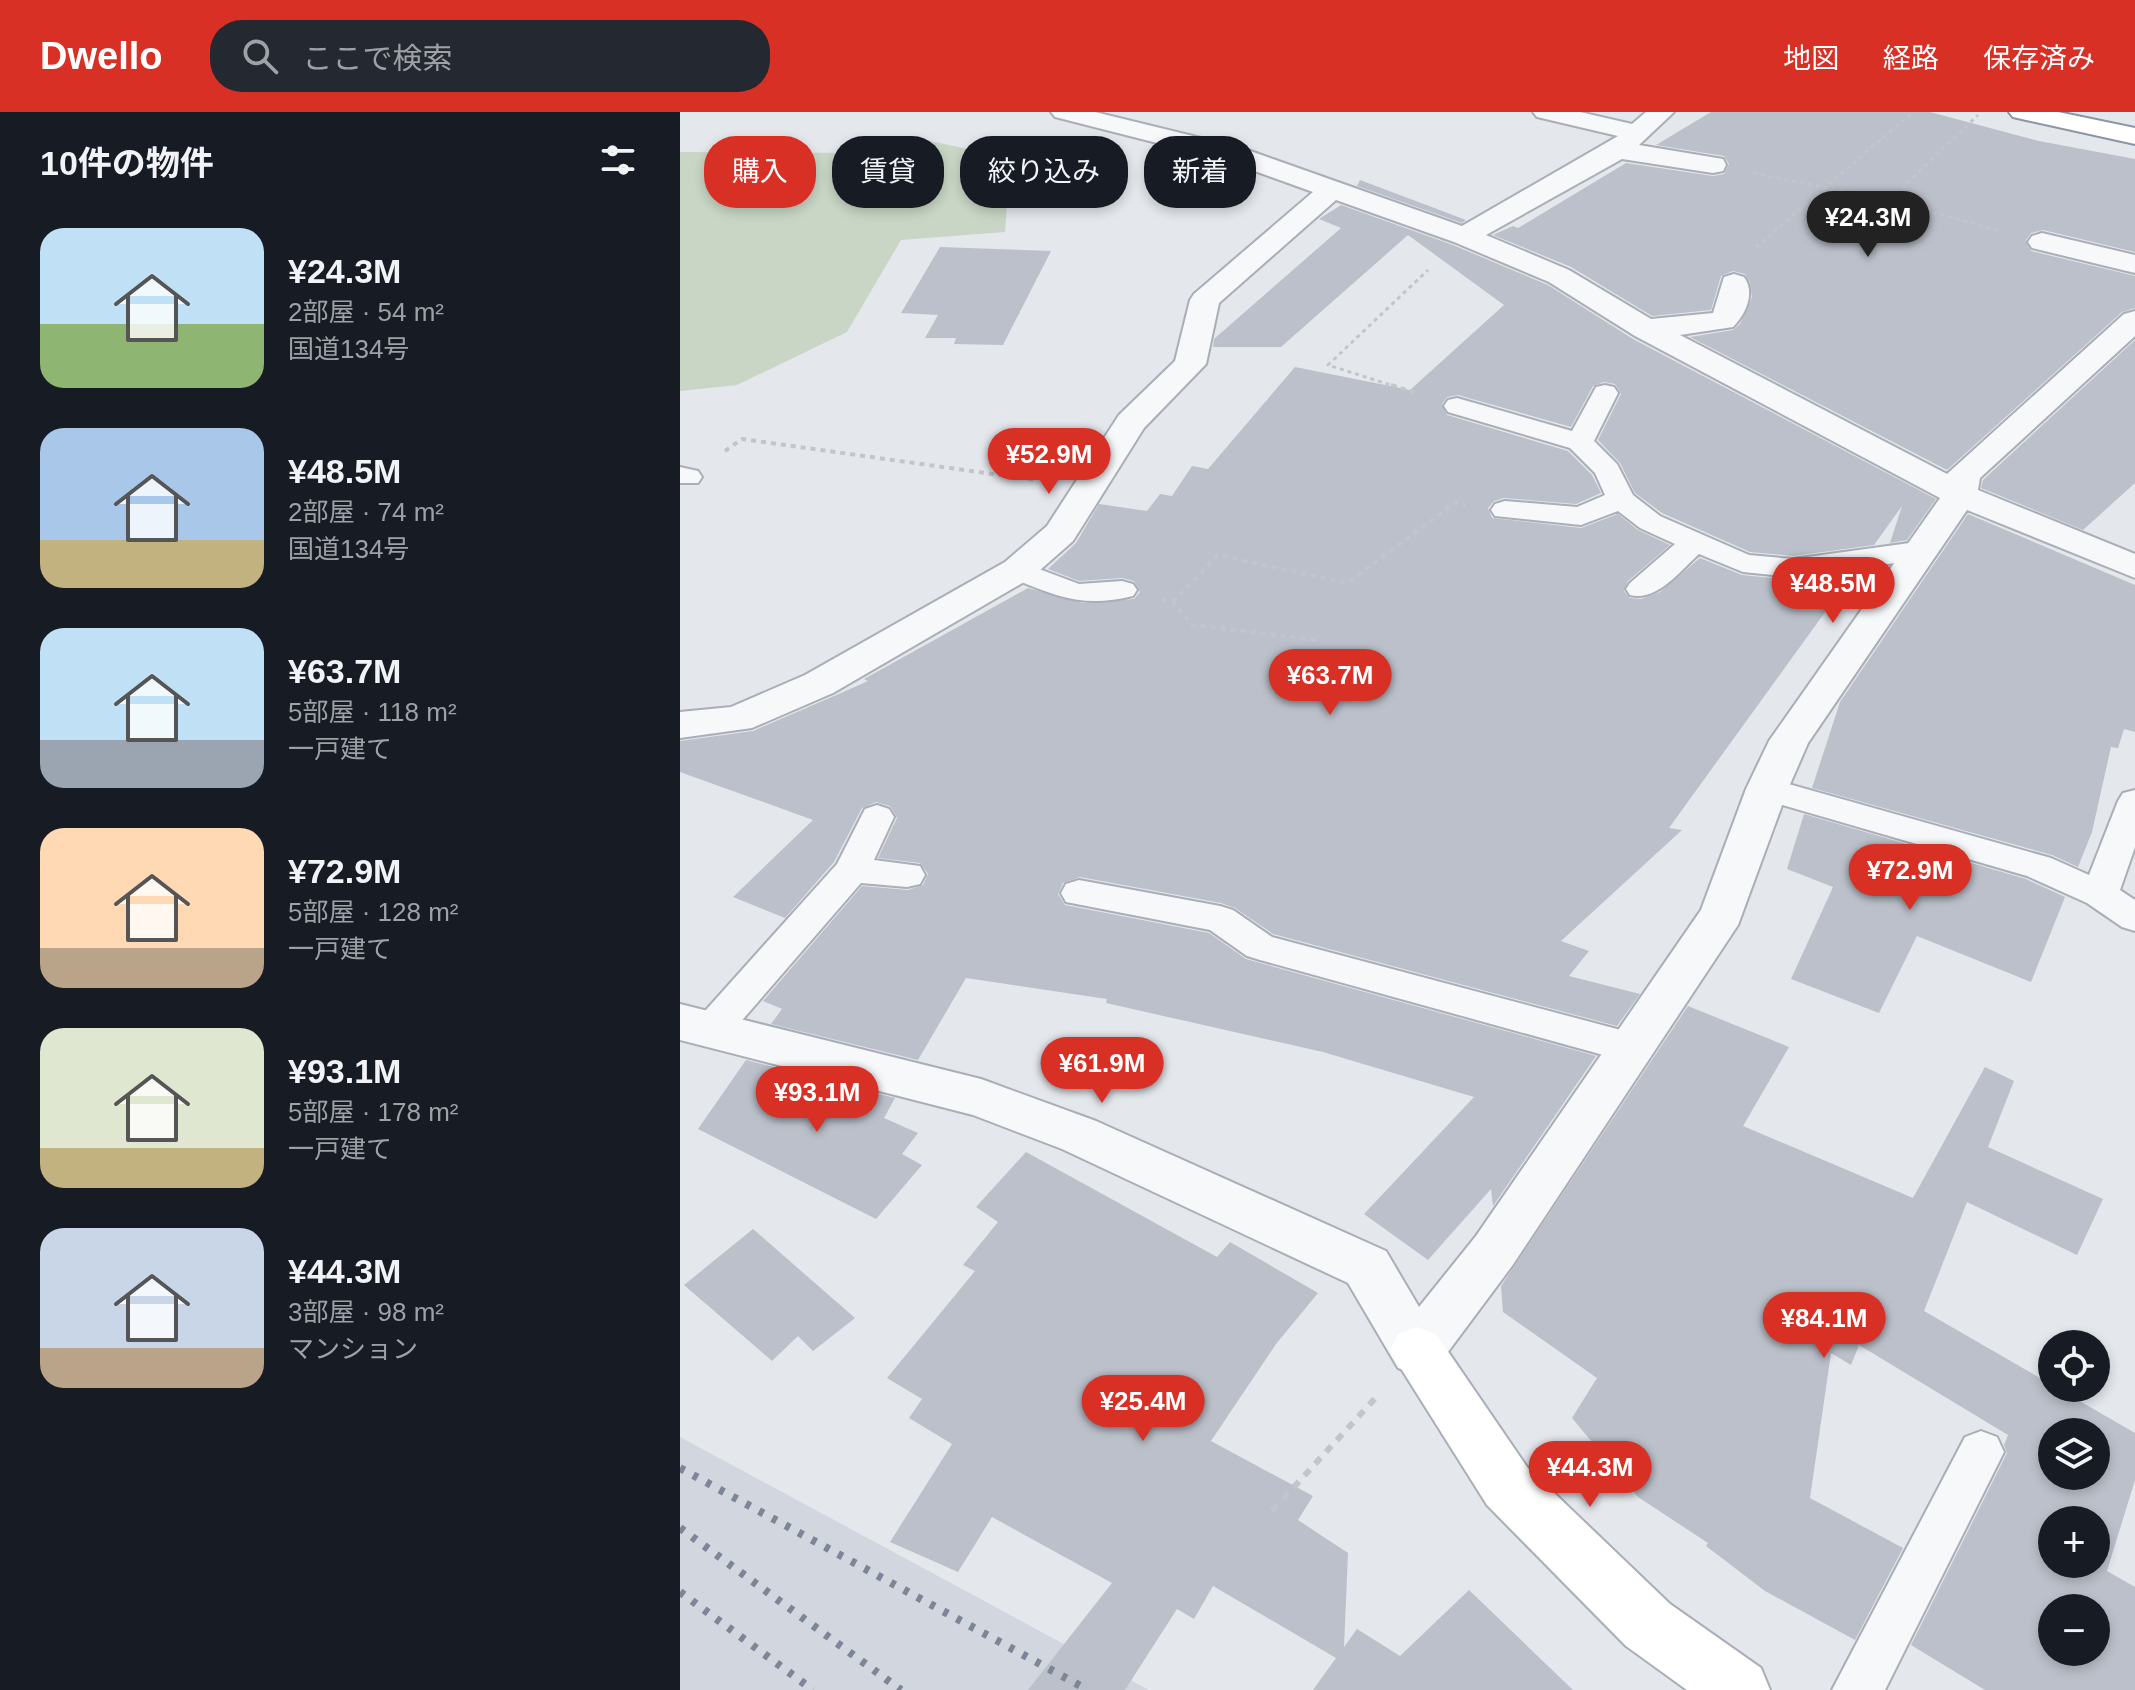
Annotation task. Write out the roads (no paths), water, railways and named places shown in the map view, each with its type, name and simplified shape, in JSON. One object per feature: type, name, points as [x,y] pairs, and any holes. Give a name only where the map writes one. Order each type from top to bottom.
[{"type":"main road","points":[[2022,112],[2135,136]]},
{"type":"main road","points":[[2099,112],[2135,120]]},
{"type":"main road","points":[[1417,1351],[1507,1486],[1648,1625],[1739,1690]]},
{"type":"street","points":[[1064,112],[1233,154],[1464,236],[1559,276],[1646,329],[1960,495],[2135,567]]},
{"type":"street","points":[[1546,112],[1627,141],[1713,165]]},
{"type":"street","points":[[1464,236],[1627,141],[1661,112]]},
{"type":"street","points":[[680,725],[738,719],[819,684],[1018,570],[1060,533],[1131,422],[1190,364],[1205,300],[1332,189]]},
{"type":"street","points":[[2042,242],[2135,264]]},
{"type":"street","points":[[1646,329],[1722,321],[1731,312],[1734,283]]},
{"type":"street","points":[[696,1026],[981,1098],[1079,1135],[1367,1267],[1417,1351],[1494,1251],[1722,914],[1767,789],[1789,741],[1960,495],[1963,475],[2135,320]]},
{"type":"lane","points":[[1580,442],[1605,393]]},
{"type":"lane","points":[[1457,406],[1580,442],[1607,470],[1621,499],[1650,522],[1743,563],[1793,568],[1924,550]]},
{"type":"lane","points":[[1505,510],[1581,516],[1621,499]]},
{"type":"lane","points":[[1641,589],[1694,543]]},
{"type":"lane","points":[[1018,570],[1076,593],[1122,590]]},
{"type":"lane","points":[[1767,789],[2039,867],[2100,894],[2135,918]]},
{"type":"lane","points":[[2100,894],[2135,801]]},
{"type":"lane","points":[[696,1026],[852,870],[877,817]]},
{"type":"lane","points":[[852,870],[907,875]]},
{"type":"lane","points":[[1079,893],[1220,919],[1260,947],[1632,1048]]},
{"type":"lane","points":[[1858,1690],[1981,1452]]},
{"type":"railway","points":[[680,1468],[1088,1690]]},
{"type":"railway","points":[[680,1528],[901,1690]]},
{"type":"railway","points":[[680,1592],[813,1690]]}]
